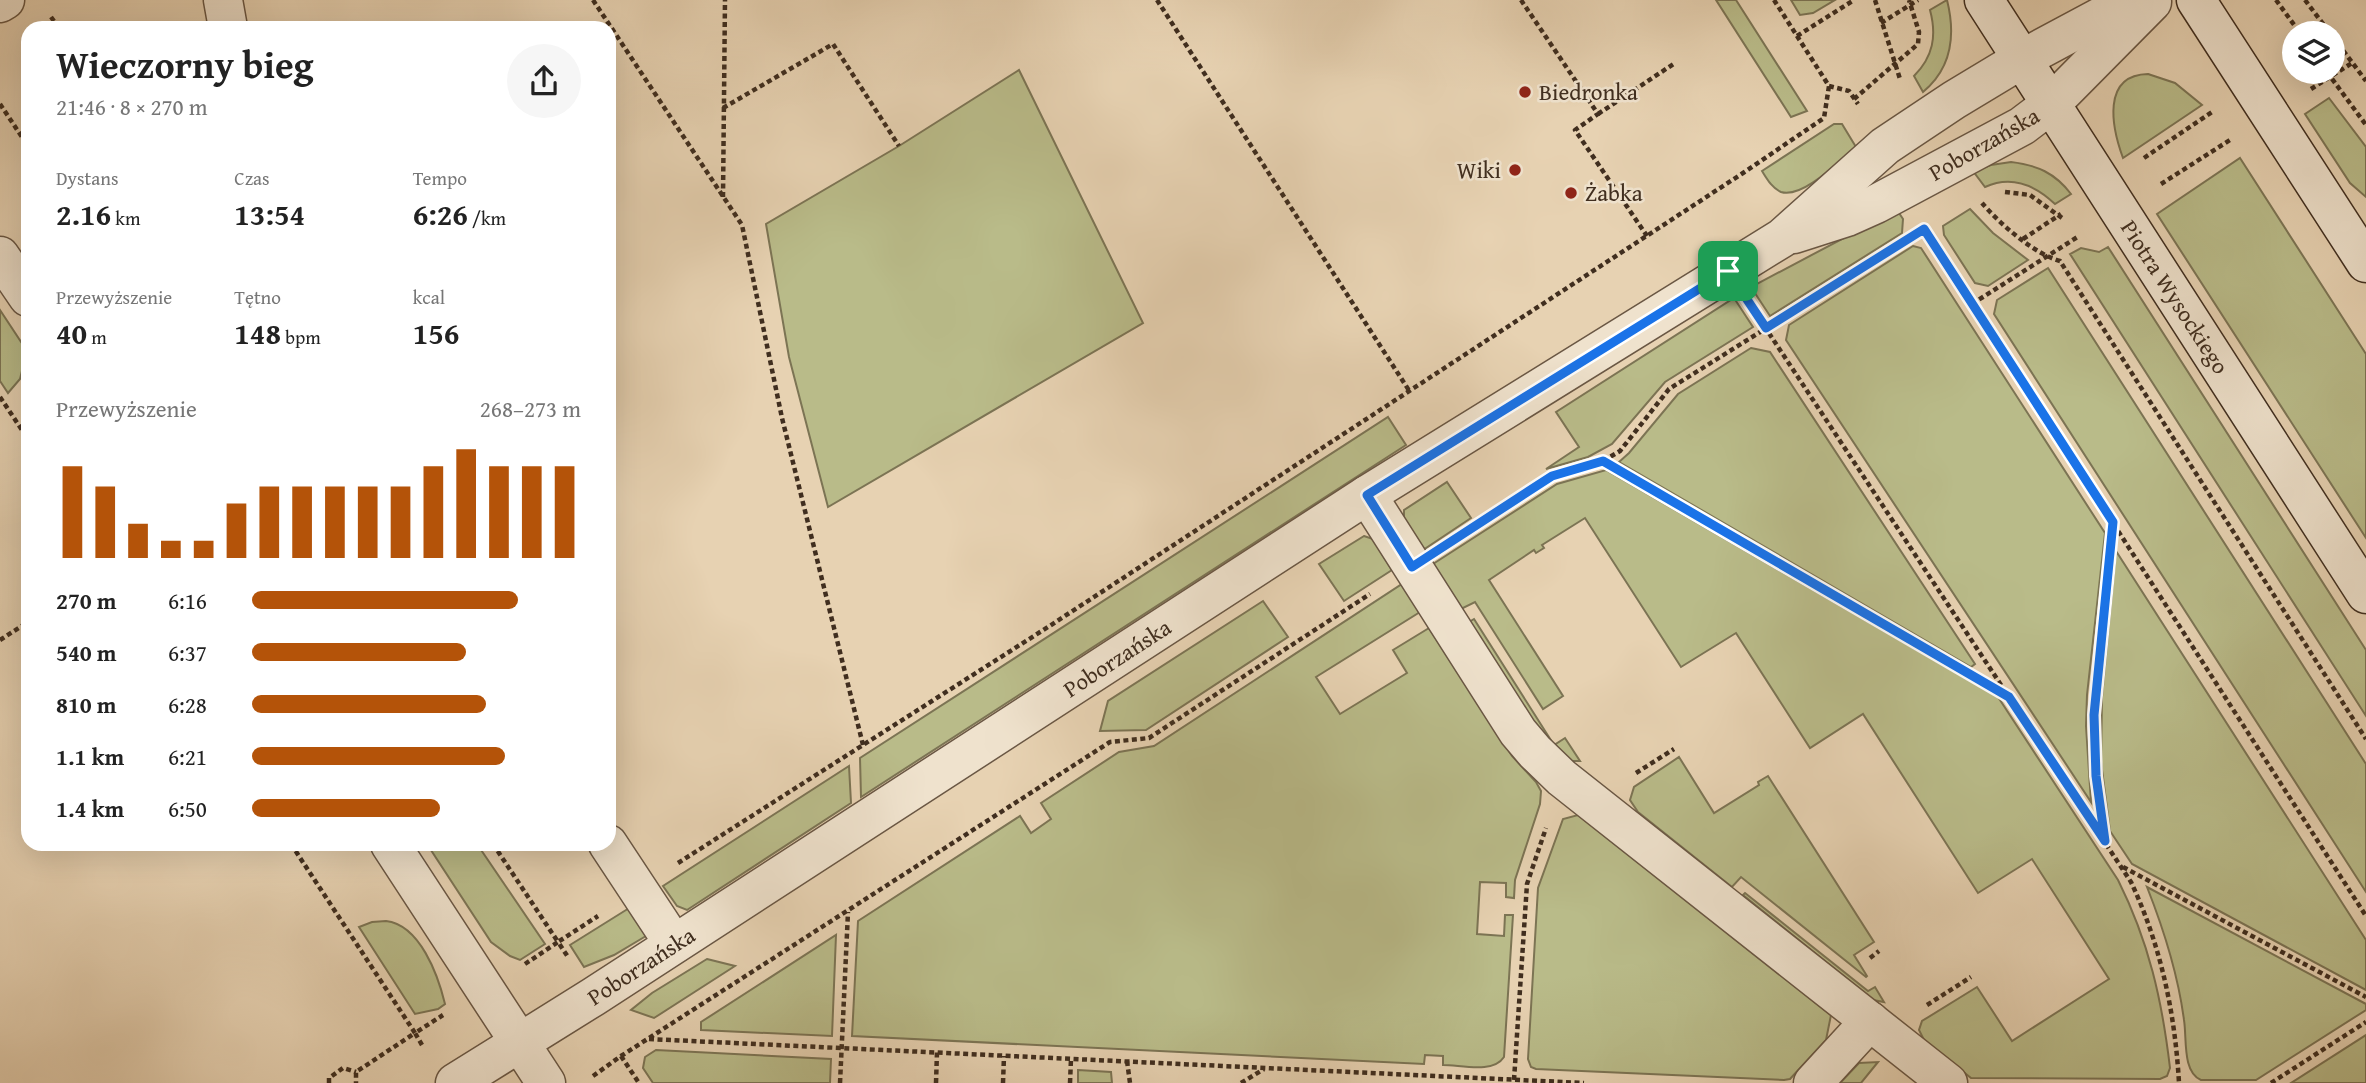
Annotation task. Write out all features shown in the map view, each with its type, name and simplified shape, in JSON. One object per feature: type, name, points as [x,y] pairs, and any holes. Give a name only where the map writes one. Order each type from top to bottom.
[{"type":"street","points":[[0,3],[5,0]]},
{"type":"street","points":[[223,0],[227,21]]},
{"type":"street","name":"Piotra Wysockiego","points":[[1984,0],[2366,594]]},
{"type":"street","name":"Poborzańska","points":[[455,1083],[593,997],[1367,495],[1782,238],[1885,146],[2022,59],[2132,0]]},
{"type":"street","name":"Poborzańska","points":[[1782,238],[1847,217],[1876,204],[2022,126],[2051,104],[2154,0]]},
{"type":"street","points":[[2196,0],[2366,263]]},
{"type":"street","points":[[0,256],[21,287]]},
{"type":"street","points":[[1367,495],[1518,732],[1535,752],[1562,778],[1948,1083]]},
{"type":"street","points":[[395,851],[546,1083]]},
{"type":"street","points":[[613,851],[674,944]]},
{"type":"street","points":[[1814,1083],[1870,1021]]},
{"type":"path","points":[[593,0],[607,21]]},
{"type":"path","points":[[723,197],[725,0]]},
{"type":"path","points":[[1157,0],[1410,392]]},
{"type":"path","points":[[1521,0],[1598,114]]},
{"type":"path","points":[[1797,36],[1854,0]]},
{"type":"path","points":[[1875,0],[1904,90]]},
{"type":"path","points":[[1881,23],[1910,2],[1918,0]]},
{"type":"path","points":[[2276,0],[2291,21]]},
{"type":"path","points":[[2305,0],[2321,21]]},
{"type":"path","points":[[1854,99],[1918,44],[1919,32],[1910,2]]},
{"type":"path","points":[[616,35],[741,225],[782,418],[863,745]]},
{"type":"path","points":[[723,108],[834,44],[899,146]]},
{"type":"path","points":[[2345,53],[2366,81]]},
{"type":"path","points":[[1647,236],[1575,130],[1675,63]]},
{"type":"path","points":[[2336,84],[2366,125]]},
{"type":"path","points":[[638,889],[1410,392],[1824,118],[1829,86]]},
{"type":"path","points":[[2023,239],[2252,86]]},
{"type":"path","points":[[0,104],[21,136]]},
{"type":"path","points":[[1995,191],[2030,195],[2060,215]]},
{"type":"path","points":[[1976,196],[2004,225],[2046,257],[2060,261],[2366,739]]},
{"type":"path","points":[[1913,236],[1932,224]]},
{"type":"path","points":[[1924,229],[2366,916]]},
{"type":"path","points":[[584,1083],[621,1056],[1110,742],[1149,738],[1552,476],[1603,461],[1627,444],[1669,389],[1867,264]]},
{"type":"path","points":[[1728,271],[2121,866],[2141,903],[2157,948],[2175,1033],[2179,1083]]},
{"type":"path","points":[[0,397],[21,428]]},
{"type":"path","points":[[1603,461],[2009,697]]},
{"type":"path","points":[[2105,841],[2096,776],[2094,715],[2113,522]]},
{"type":"path","points":[[0,640],[21,626]]},
{"type":"path","points":[[1514,1080],[1527,884],[1562,778]]},
{"type":"path","points":[[296,851],[415,1033],[356,1072]]},
{"type":"path","points":[[498,851],[558,942]]},
{"type":"path","points":[[2121,866],[2366,998]]},
{"type":"path","points":[[840,1083],[848,911]]},
{"type":"path","points":[[2271,1083],[2366,1022]]},
{"type":"path","points":[[648,1039],[1584,1083]]},
{"type":"path","points":[[936,1083],[937,1052]]},
{"type":"path","points":[[621,1056],[639,1083]]},
{"type":"path","points":[[1003,1083],[1004,1056]]},
{"type":"path","points":[[1070,1083],[1071,1059]]},
{"type":"path","points":[[1127,1061],[1130,1083]]},
{"type":"path","points":[[328,1083],[329,1078],[343,1068],[356,1072]]},
{"type":"path","points":[[1243,1082],[1264,1068]]},
{"type":"path","points":[[356,1072],[356,1083]]},
{"type":"green space","points":[[1716,0],[1736,0],[1807,111],[1791,117]]},
{"type":"green space","points":[[1791,0],[1835,0],[1813,13],[1800,15]]},
{"type":"green space","points":[[1947,0],[1951,39],[1946,62],[1933,83],[1923,92],[1914,76],[1926,61],[1932,46],[1930,10]]},
{"type":"green space","points":[[1019,70],[1143,323],[828,507],[789,357],[766,224],[899,146]]},
{"type":"green space","points":[[2148,74],[2175,83],[2202,105],[2123,158],[2114,119],[2117,93],[2123,83],[2133,77]]},
{"type":"green space","points":[[2329,98],[2366,147],[2366,197],[2350,183],[2305,114]]},
{"type":"green space","points":[[1834,124],[1842,124],[1856,147],[1821,177],[1800,190],[1781,192],[1772,186],[1762,171]]},
{"type":"green space","points":[[2240,158],[2366,354],[2366,538],[2157,214]]},
{"type":"green space","points":[[2011,162],[2045,171],[2071,194],[2055,204],[2022,184],[2004,182],[1985,187],[1973,171]]},
{"type":"green space","points":[[1970,209],[1993,233],[2028,260],[1988,286],[1975,283],[1944,235],[1943,226]]},
{"type":"green space","points":[[1897,210],[1903,219],[1902,233],[1770,316],[1751,287]]},
{"type":"green space","points":[[1913,246],[1921,248],[2105,533],[2087,695],[2086,726],[2091,802],[1786,340],[1789,325]]},
{"type":"green space","points":[[2108,247],[2366,650],[2366,716],[2070,254],[2081,248],[2099,252]]},
{"type":"green space","points":[[2048,268],[2366,764],[2366,892],[1994,314],[1997,300]]},
{"type":"green space","points":[[1734,298],[1753,327],[1665,382],[1612,444],[1588,457],[1546,469],[1579,447],[1556,412]]},
{"type":"green space","points":[[0,310],[21,342],[21,375],[8,393],[0,381]]},
{"type":"green space","points":[[1751,348],[1770,352],[1975,664],[1971,667],[1619,462],[1678,394]]},
{"type":"green space","points":[[1388,417],[1406,445],[861,797],[860,758]]},
{"type":"green space","points":[[1606,470],[1998,697],[2118,880],[2129,903],[2153,972],[2170,1068],[2167,1076],[2160,1079],[1971,1078],[1924,1040],[1919,1030],[1922,1021],[1977,987],[2012,1041],[2109,979],[2032,859],[1978,893],[1863,714],[1810,748],[1736,633],[1681,667],[1585,518],[1542,545],[1544,548],[1536,553],[1534,550],[1489,580],[1563,696],[1543,709],[1475,602],[1461,609],[1433,564],[1557,484]]},
{"type":"green space","points":[[1447,482],[1471,518],[1423,550],[1404,519],[1404,510]]},
{"type":"green space","points":[[1364,536],[1373,539],[1392,570],[1344,601],[1319,564]]},
{"type":"green space","points":[[2116,551],[2366,940],[2366,990],[2132,864],[2110,831],[2101,762],[2102,697]]},
{"type":"green space","points":[[1402,584],[1420,612],[1316,677],[1340,714],[1407,673],[1393,650],[1429,628],[1512,756],[1541,791],[1540,804],[1515,880],[1514,898],[1506,897],[1506,883],[1480,882],[1477,934],[1504,936],[1505,915],[1513,915],[1504,1057],[1499,1062],[1476,1067],[1443,1065],[1443,1056],[1425,1055],[1424,1064],[852,1036],[858,921],[1020,816],[1031,833],[1051,819],[1041,803],[1119,752],[1154,746]]},
{"type":"green space","points":[[1263,601],[1288,637],[1146,730],[1100,731],[1108,701]]},
{"type":"green space","points":[[1474,619],[1554,744],[1540,732],[1469,622]]},
{"type":"green space","points":[[1565,738],[1580,761],[1572,761],[1554,745]]},
{"type":"green space","points":[[1679,757],[1714,813],[1759,785],[1758,782],[1768,776],[1874,942],[1854,955],[1866,977],[1741,877],[1732,887],[1638,812],[1630,800],[1634,787]]},
{"type":"green space","points":[[849,766],[851,803],[687,910],[677,906],[663,886]]},
{"type":"green space","points":[[1578,815],[1831,1015],[1826,1040],[1790,1079],[1531,1067],[1528,1059],[1538,888],[1563,819]]},
{"type":"green space","points":[[432,851],[482,851],[545,944],[520,960],[491,942]]},
{"type":"green space","points":[[2147,887],[2366,1004],[2366,1010],[2256,1080],[2201,1080],[2195,1076],[2188,1062],[2184,1020],[2174,969]]},
{"type":"green space","points":[[1745,893],[1868,991],[1875,987],[1884,1002],[1873,1000],[1743,895]]},
{"type":"green space","points":[[634,905],[647,925],[646,936],[614,955],[584,967],[570,945]]},
{"type":"green space","points":[[386,921],[409,932],[426,953],[438,979],[445,1004],[438,1009],[415,1014],[359,927]]},
{"type":"green space","points":[[836,935],[832,1036],[701,1030],[701,1022]]},
{"type":"green space","points":[[707,959],[735,966],[654,1018],[631,1010],[652,993]]},
{"type":"green space","points":[[2366,1035],[2366,1083],[2291,1083]]},
{"type":"green space","points":[[656,1050],[831,1059],[830,1083],[653,1083],[643,1068],[645,1057]]},
{"type":"green space","points":[[1878,1062],[1861,1083],[1840,1083],[1859,1063]]},
{"type":"green space","points":[[1078,1070],[1111,1072],[1112,1083],[1078,1083]]},
{"type":"place","name":"Biedronka","points":[[1525,92]]},
{"type":"place","name":"Wiki","points":[[1515,170]]},
{"type":"place","name":"Żabka","points":[[1571,193]]},
{"type":"route","points":[[1924,229],[2113,522],[2093,736],[2105,841],[2009,697],[1603,461],[1552,476],[1412,567],[1367,495],[1728,271],[1766,328],[1924,229]]}]
